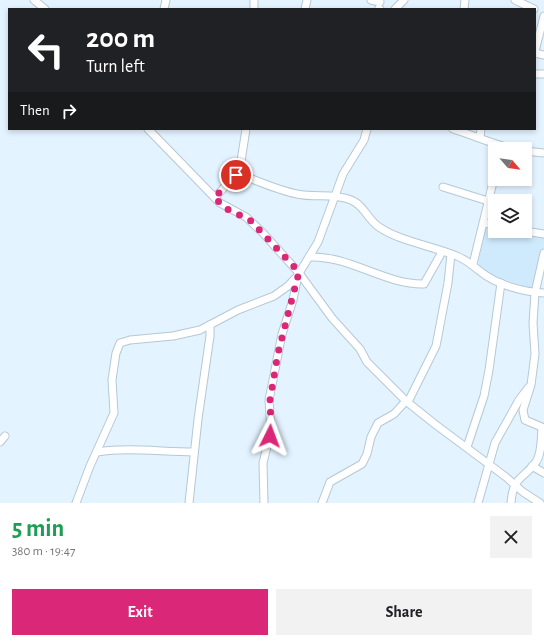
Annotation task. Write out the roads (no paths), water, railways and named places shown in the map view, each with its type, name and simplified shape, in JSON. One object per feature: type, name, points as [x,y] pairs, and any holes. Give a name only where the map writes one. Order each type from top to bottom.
[{"type":"street","points":[[34,0],[44,8]]},
{"type":"street","points":[[371,0],[380,6]]},
{"type":"street","points":[[396,8],[404,0]]},
{"type":"street","points":[[515,0],[533,8]]},
{"type":"street","points":[[536,48],[544,16]]},
{"type":"street","points":[[149,130],[225,208],[250,220],[299,274],[332,318],[360,349],[367,362],[407,401],[514,485],[540,503]]},
{"type":"street","points":[[239,174],[246,130]]},
{"type":"street","points":[[76,503],[90,466],[114,413],[112,380],[116,353],[120,343],[130,340],[173,336],[200,330],[238,310],[274,296],[288,286],[299,274],[318,242],[344,174],[364,140],[367,130]]},
{"type":"street","points":[[456,130],[480,137],[490,142]]},
{"type":"street","points":[[480,137],[481,130]]},
{"type":"street","points":[[532,152],[544,153]]},
{"type":"street","points":[[214,197],[223,190],[232,176],[239,174],[268,186],[296,194],[336,196],[355,202],[380,228],[442,252],[451,254],[473,264],[481,272],[501,283],[544,293]]},
{"type":"street","points":[[443,186],[488,201],[484,223],[473,264]]},
{"type":"street","points":[[484,223],[488,224]]},
{"type":"street","points":[[532,232],[544,234]]},
{"type":"street","points":[[309,257],[339,260],[387,277],[415,284],[424,284],[442,252]]},
{"type":"street","points":[[511,503],[514,485],[532,466],[539,455],[543,428],[530,423],[524,417],[523,410],[530,386],[535,354],[533,323],[535,292],[544,253]]},
{"type":"street","points":[[322,503],[330,482],[362,464],[367,454],[371,437],[378,423],[394,414],[407,401],[434,354],[448,283],[451,254]]},
{"type":"street","points":[[264,503],[263,463],[271,430],[270,400],[282,334],[293,300],[299,274]]},
{"type":"street","points":[[467,447],[484,396],[501,283]]},
{"type":"street","points":[[189,503],[194,452],[213,323]]},
{"type":"street","points":[[478,503],[498,437],[519,400],[530,386]]},
{"type":"street","points":[[97,452],[128,449],[150,452],[194,452]]},
{"type":"street","points":[[532,466],[544,473]]}]
